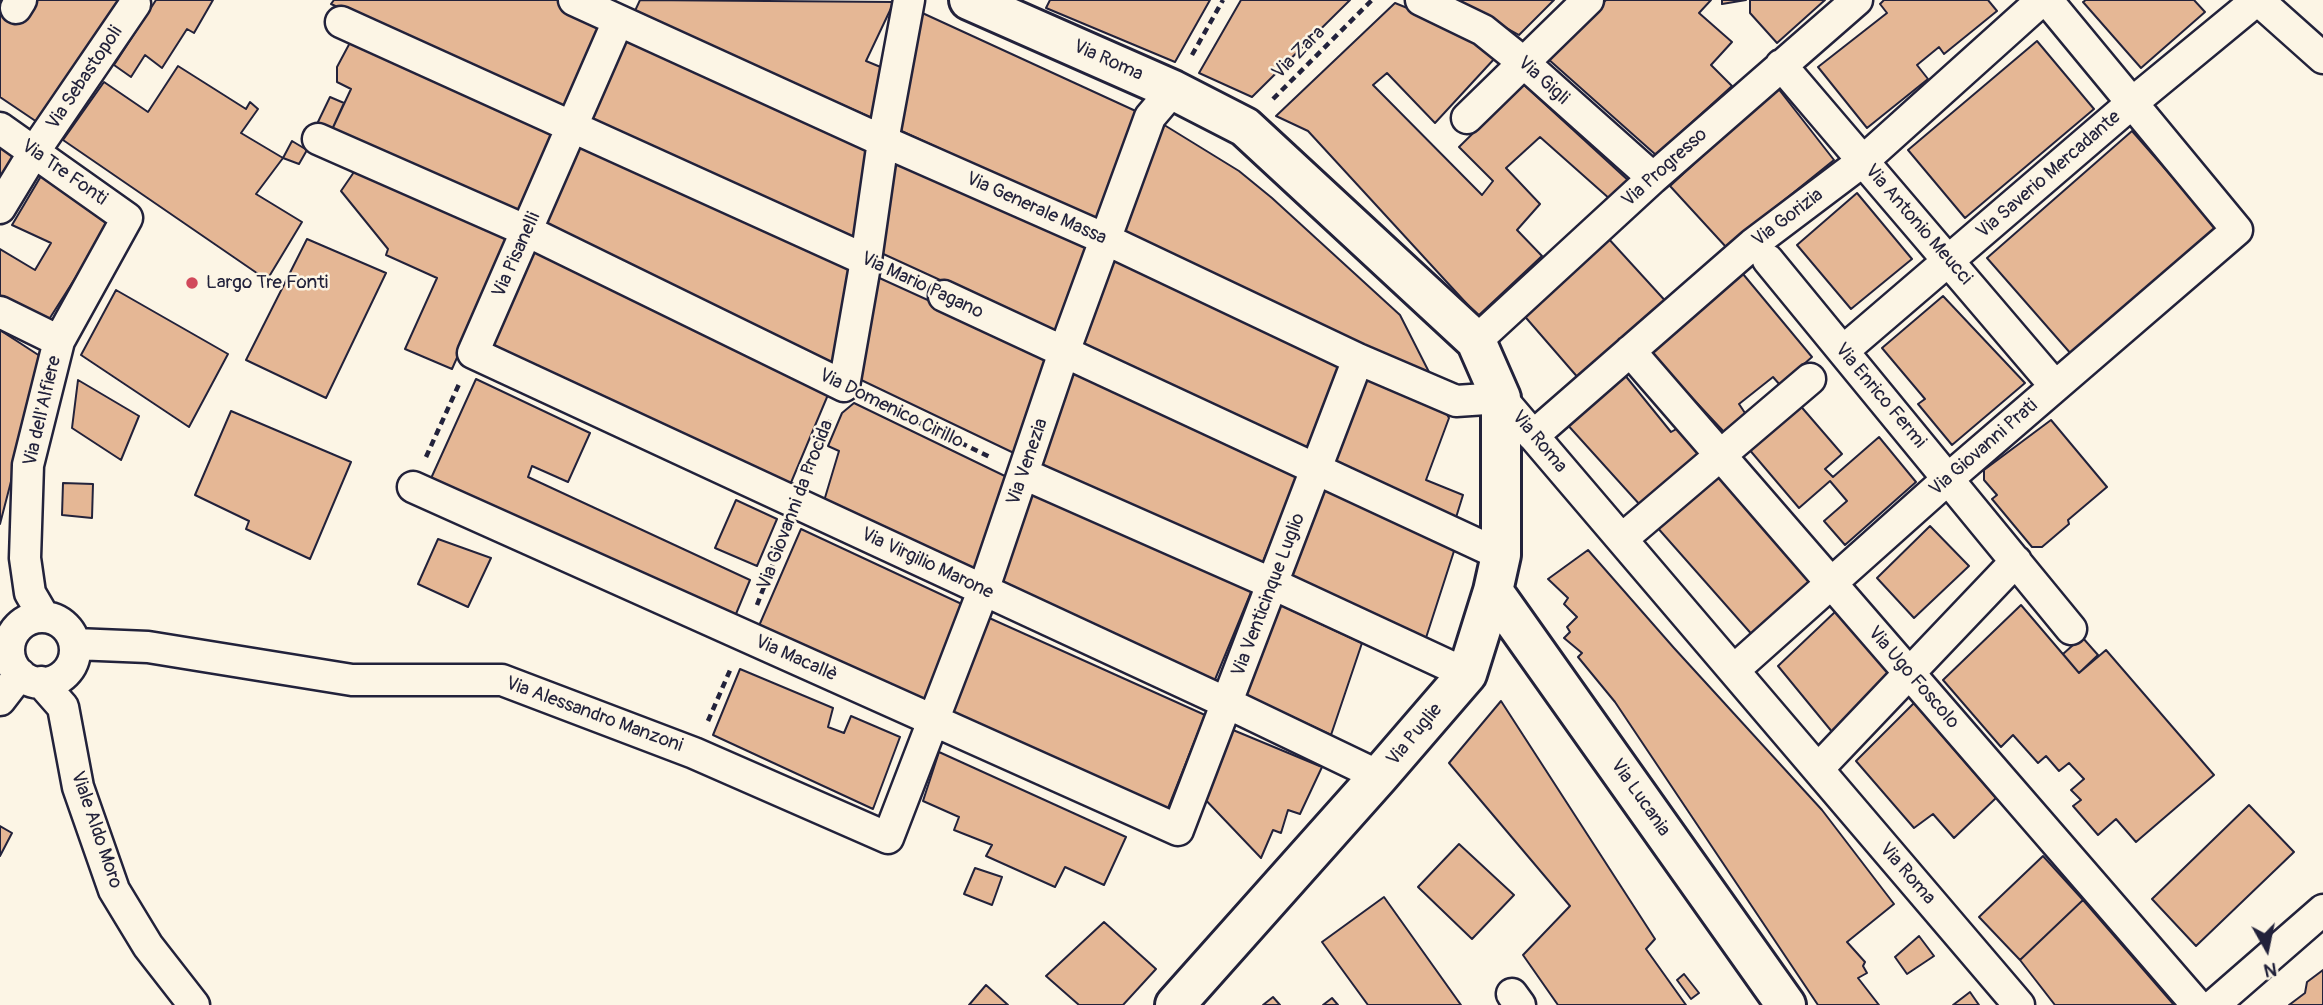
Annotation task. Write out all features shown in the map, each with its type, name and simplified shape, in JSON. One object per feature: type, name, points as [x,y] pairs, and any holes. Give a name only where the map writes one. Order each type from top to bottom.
[{"type":"street","name":"Via Generale Massa","points":[[574,0],[1105,239],[1358,359],[1456,401],[1501,398]]},
{"type":"street","points":[[844,386],[883,141],[909,0]]},
{"type":"street","name":"Via Roma","points":[[969,0],[1173,90],[1245,127],[1476,341],[1501,398],[2019,1005]]},
{"type":"street","name":"Via Gigli","points":[[1421,0],[1483,30],[1653,178]]},
{"type":"street","points":[[1467,118],[1588,0]]},
{"type":"street","name":"Via Progresso","points":[[1476,341],[1653,178],[1857,0]]},
{"type":"street","points":[[2044,0],[2132,103]]},
{"type":"street","name":"Via Gorizia","points":[[1533,436],[1753,244],[1863,161],[2044,0]]},
{"type":"street","points":[[2258,0],[2323,58]]},
{"type":"street","name":"Via Saverio Mercadante","points":[[1843,351],[2132,103],[2258,0]]},
{"type":"street","name":"Via Sebastopoli","points":[[0,208],[34,152],[135,4]]},
{"type":"street","name":"Via Pisanelli","points":[[473,353],[618,21]]},
{"type":"street","name":"Via Mario Pagano","points":[[341,22],[866,260]]},
{"type":"street","name":"Via Antonio Meucci","points":[[1781,65],[2055,386]]},
{"type":"street","name":"Via Venezia","points":[[888,838],[983,591],[1064,352],[1150,117],[1173,90]]},
{"type":"street","name":"Via Giovanni Prati","points":[[1734,670],[1949,478],[2237,230],[2132,103]]},
{"type":"street","name":"Via Tre Fonti","points":[[0,128],[127,218]]},
{"type":"street","name":"Via Domenico Cirillo","points":[[318,139],[527,231],[844,386]]},
{"type":"street","name":"Via dell'Alfiere","points":[[44,617],[30,593],[25,558],[28,465],[59,341],[127,218]]},
{"type":"street","name":"Via Enrico Fermi","points":[[1768,260],[2071,629]]},
{"type":"street","name":"Via Mario Pagano","points":[[944,296],[1316,469],[1497,573]]},
{"type":"street","points":[[0,312],[59,341]]},
{"type":"street","name":"Via Ugo Foscolo","points":[[1630,351],[2197,1005]]},
{"type":"street","name":"Via Virgilio Marone","points":[[473,353],[1380,776]]},
{"type":"street","name":"Via Venticinque Luglio","points":[[1178,830],[1358,359]]},
{"type":"street","points":[[1622,540],[1810,379]]},
{"type":"street","name":"Via Puglie","points":[[1175,1005],[1380,776],[1467,674],[1497,573],[1501,398]]},
{"type":"street","points":[[1024,474],[1273,584],[1467,674]]},
{"type":"street","name":"Via Macallè","points":[[413,488],[1178,830]]},
{"type":"street","points":[[1818,769],[2016,561]]},
{"type":"street","name":"Via Lucania","points":[[1497,573],[1786,1005]]},
{"type":"street","points":[[44,617],[64,625],[75,644],[73,663],[67,671],[51,682],[31,678],[10,657],[12,637],[25,622],[44,617]]},
{"type":"street","name":"Via Alessandro Manzoni","points":[[75,644],[148,647],[352,680],[502,680],[694,752],[888,838]]},
{"type":"street","points":[[0,701],[31,678]]},
{"type":"street","name":"Viale Aldo Moro","points":[[31,678],[63,707],[78,787],[114,890],[148,946],[194,1005]]},
{"type":"street","points":[[2214,1005],[2323,910]]},
{"type":"path","points":[[1173,90],[1223,0]]},
{"type":"path","name":"Via Zara","points":[[1245,127],[1372,0]]},
{"type":"path","name":"Via Mario Pagano","points":[[866,260],[944,296]]},
{"type":"path","points":[[413,488],[473,353]]},
{"type":"path","name":"Via Domenico Cirillo","points":[[844,386],[1024,474]]},
{"type":"path","name":"Via Giovanni da Procida","points":[[694,752],[746,636],[844,386]]},
{"type":"building","points":[[0,0],[121,0],[40,124],[0,97]]},
{"type":"building","points":[[156,0],[213,0],[194,33],[187,29],[162,68],[145,55],[131,77],[114,65]]},
{"type":"building","points":[[334,0],[558,0],[604,23],[565,111],[331,4]]},
{"type":"building","points":[[640,0],[894,2],[866,61],[883,68],[872,118],[634,13]]},
{"type":"building","points":[[1050,0],[1210,0],[1175,62],[1046,8]]},
{"type":"building","points":[[1241,0],[1350,0],[1252,97],[1199,73]]},
{"type":"building","points":[[1456,0],[1554,0],[1519,35]]},
{"type":"building","points":[[1606,0],[1711,0],[1699,13],[1732,42],[1711,65],[1732,86],[1656,155],[1547,58]]},
{"type":"building","points":[[1722,0],[1746,0],[1722,4]]},
{"type":"building","points":[[1750,0],[1825,0],[1777,43],[1750,13]]},
{"type":"building","points":[[1884,0],[1988,0],[1997,11],[1944,54],[1939,47],[1917,65],[1928,79],[1867,128],[1818,67],[1887,13],[1880,4]]},
{"type":"building","points":[[2194,0],[2205,12],[2141,68],[2083,2]]},
{"type":"building","points":[[1395,3],[1476,36],[1495,58],[1435,123],[1387,73],[1373,85],[1482,195],[1493,181],[1459,147],[1523,84],[1630,182],[1611,200],[1540,137],[1506,168],[1540,204],[1517,230],[1542,256],[1478,316],[1308,131],[1276,116]]},
{"type":"building","points":[[918,11],[1140,113],[1099,222],[897,129]]},
{"type":"building","points":[[625,36],[869,143],[854,241],[582,122]]},
{"type":"building","points":[[353,37],[558,131],[519,219],[330,134],[351,89],[337,82],[337,67]]},
{"type":"building","points":[[2037,41],[2094,109],[1965,218],[1908,150]]},
{"type":"building","points":[[178,66],[246,109],[250,102],[258,109],[241,133],[283,158],[256,194],[302,222],[267,280],[63,140],[104,82],[148,112]]},
{"type":"building","points":[[1777,87],[1834,160],[1726,247],[1670,186]]},
{"type":"building","points":[[330,97],[344,103],[330,134],[317,124]]},
{"type":"building","points":[[1161,123],[1239,171],[1400,315],[1429,372],[1426,373],[1120,233]]},
{"type":"building","points":[[2132,131],[2217,228],[2072,355],[1987,258]]},
{"type":"building","points":[[292,141],[307,150],[299,164],[283,158]]},
{"type":"building","points":[[578,141],[850,264],[833,366],[540,230]]},
{"type":"building","points":[[0,146],[18,158],[0,184]]},
{"type":"building","points":[[895,155],[1091,245],[1060,335],[879,252]]},
{"type":"building","points":[[44,171],[109,225],[48,321],[16,302],[9,309],[0,301],[0,249],[35,270],[51,243],[12,225]]},
{"type":"building","points":[[354,172],[509,240],[452,369],[405,349],[437,278],[386,255],[388,249],[341,191]]},
{"type":"building","points":[[1857,193],[1912,259],[1851,309],[1797,245]]},
{"type":"building","points":[[1607,237],[1670,306],[1580,380],[1521,312]]},
{"type":"building","points":[[307,239],[386,273],[326,398],[246,360]]},
{"type":"building","points":[[530,250],[830,390],[790,485],[488,347]]},
{"type":"building","points":[[1113,255],[1341,360],[1307,451],[1083,345]]},
{"type":"building","points":[[1743,274],[1812,357],[1780,385],[1773,377],[1739,404],[1747,416],[1725,433],[1650,353]]},
{"type":"building","points":[[875,276],[1053,357],[1018,455],[857,378]]},
{"type":"building","points":[[116,290],[228,354],[189,427],[81,355]]},
{"type":"building","points":[[1943,296],[2025,383],[1952,445],[1918,404],[1925,399],[1882,348]]},
{"type":"building","points":[[0,330],[43,358],[0,524]]},
{"type":"building","points":[[1072,362],[1300,472],[1260,569],[1038,467]]},
{"type":"building","points":[[1360,374],[1444,409],[1449,418],[1426,480],[1463,495],[1454,524],[1328,460]]},
{"type":"building","points":[[1624,374],[1671,432],[1680,427],[1703,450],[1641,506],[1565,422]]},
{"type":"building","points":[[476,379],[590,433],[568,482],[532,466],[528,477],[750,580],[731,626],[428,485]]},
{"type":"building","points":[[78,380],[139,416],[121,460],[72,428]]},
{"type":"building","points":[[854,403],[1011,479],[976,571],[824,501],[839,451],[828,446],[842,413]]},
{"type":"building","points":[[1798,403],[1842,454],[1825,469],[1833,477],[1879,437],[1916,482],[1845,545],[1824,521],[1847,501],[1830,481],[1799,508],[1748,448]]},
{"type":"building","points":[[231,411],[351,462],[310,559],[246,529],[249,521],[195,495]]},
{"type":"building","points":[[2051,420],[2107,487],[2068,520],[2069,524],[2042,547],[2032,547],[1992,499],[1997,495],[1984,480],[1984,470]]},
{"type":"building","points":[[1720,471],[1815,582],[1755,638],[1656,526]]},
{"type":"building","points":[[63,483],[93,484],[92,518],[62,515]]},
{"type":"building","points":[[1321,484],[1455,548],[1424,644],[1282,579]]},
{"type":"building","points":[[1032,488],[1252,590],[1214,682],[1000,581]]},
{"type":"building","points":[[736,500],[777,519],[757,566],[715,548]]},
{"type":"building","points":[[1930,526],[1969,566],[1914,618],[1877,578]]},
{"type":"building","points":[[801,529],[966,606],[928,708],[755,635]]},
{"type":"building","points":[[438,539],[491,558],[468,607],[418,584]]},
{"type":"building","points":[[1588,550],[1822,810],[1894,904],[1847,942],[1865,962],[1863,966],[1867,973],[1858,978],[1879,1005],[1818,1005],[1615,702],[1578,657],[1582,653],[1564,638],[1570,632],[1567,627],[1577,617],[1564,604],[1568,598],[1548,579]]},
{"type":"building","points":[[1274,602],[1362,643],[1331,735],[1241,693]]},
{"type":"building","points":[[2021,605],[2079,673],[2106,650],[2214,775],[2136,842],[2116,819],[2098,835],[2073,806],[2081,800],[2071,790],[2084,779],[2069,763],[2059,771],[2046,756],[2038,763],[2013,735],[2001,747],[1943,680]]},
{"type":"building","points":[[1836,611],[1893,677],[1833,733],[1778,666]]},
{"type":"building","points":[[987,617],[1205,715],[1166,813],[950,721]]},
{"type":"building","points":[[2082,637],[2098,655],[2079,673],[2063,654]]},
{"type":"building","points":[[740,669],[833,708],[828,727],[844,733],[851,716],[900,737],[873,809],[713,735]]},
{"type":"building","points":[[1501,701],[1655,939],[1646,949],[1686,1005],[1558,1005],[1523,955],[1570,906],[1449,763]]},
{"type":"building","points":[[1914,703],[1996,798],[1954,838],[1933,814],[1914,828],[1856,761]]},
{"type":"building","points":[[1221,725],[1322,767],[1300,814],[1288,810],[1281,833],[1273,830],[1261,858],[1199,793]]},
{"type":"building","points":[[939,752],[1126,837],[1104,885],[1065,867],[1055,887],[986,856],[992,845],[954,830],[959,817],[923,801]]},
{"type":"building","points":[[2249,805],[2294,852],[2196,946],[2152,899]]},
{"type":"building","points":[[0,826],[12,833],[0,856]]},
{"type":"building","points":[[1459,844],[1514,895],[1472,939],[1418,887]]},
{"type":"building","points":[[2043,856],[2083,900],[2020,960],[1979,917]]},
{"type":"building","points":[[975,868],[1002,877],[992,905],[964,894]]},
{"type":"building","points":[[1384,897],[1461,1005],[1368,1005],[1322,942]]},
{"type":"building","points":[[2083,900],[2174,1005],[2055,1005],[2020,960]]},
{"type":"building","points":[[1104,922],[1156,969],[1123,1005],[1079,1005],[1046,976]]},
{"type":"building","points":[[1919,936],[1934,956],[1907,974],[1895,957]]},
{"type":"building","points":[[2323,970],[2323,1005],[2289,1005],[2305,993],[2307,982]]},
{"type":"building","points":[[1684,974],[1699,993],[1691,999],[1677,980]]},
{"type":"building","points":[[986,985],[1008,1005],[969,1005]]},
{"type":"building","points":[[1970,992],[1979,1005],[1953,1005]]},
{"type":"building","points":[[1273,997],[1280,1005],[1263,1005]]},
{"type":"building","points":[[1332,998],[1338,1005],[1323,1005]]},
{"type":"place","name":"Largo Tre Fonti","points":[[192,283]]}]
